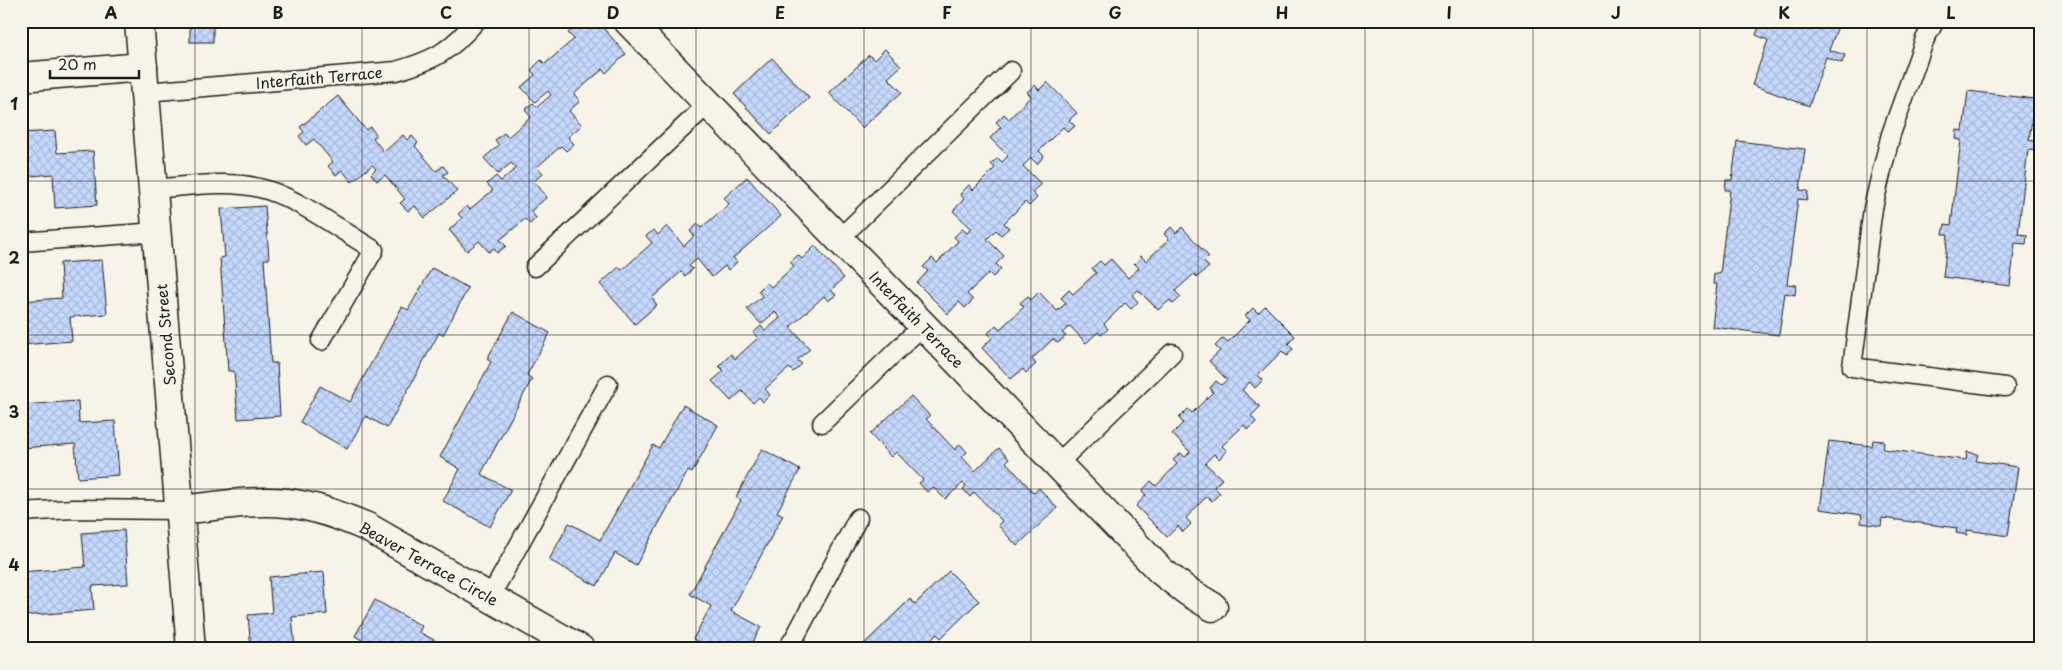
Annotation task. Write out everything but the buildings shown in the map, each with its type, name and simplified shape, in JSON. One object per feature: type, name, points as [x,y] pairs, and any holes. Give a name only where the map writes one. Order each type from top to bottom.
[{"type":"street","name":"Second Street","points":[[140,21],[191,649]]},
{"type":"street","name":"Interfaith Terrace","points":[[628,21],[1161,571],[1187,591],[1213,607]]},
{"type":"street","points":[[21,77],[144,79]]},
{"type":"street","name":"Beaver Terrace Circle","points":[[180,510],[240,504],[286,503],[330,512],[367,526],[580,649]]},
{"type":"lane","name":"Interfaith Terrace","points":[[144,79],[396,71],[425,63],[456,44],[476,21]]},
{"type":"lane","points":[[1935,21],[1926,39],[1891,134],[1882,170],[1873,208],[1852,368],[2005,387]]},
{"type":"lane","points":[[839,239],[1011,71]]},
{"type":"lane","points":[[535,267],[708,104]]},
{"type":"lane","points":[[153,189],[196,185],[225,185],[267,190],[299,205],[374,250],[321,341]]},
{"type":"lane","points":[[21,242],[156,232]]},
{"type":"lane","points":[[822,423],[923,325]]},
{"type":"lane","points":[[1057,464],[1172,353]]},
{"type":"lane","points":[[490,598],[608,384]]},
{"type":"lane","points":[[21,512],[102,509],[180,510]]},
{"type":"lane","points":[[786,649],[795,637],[858,518]]}]
